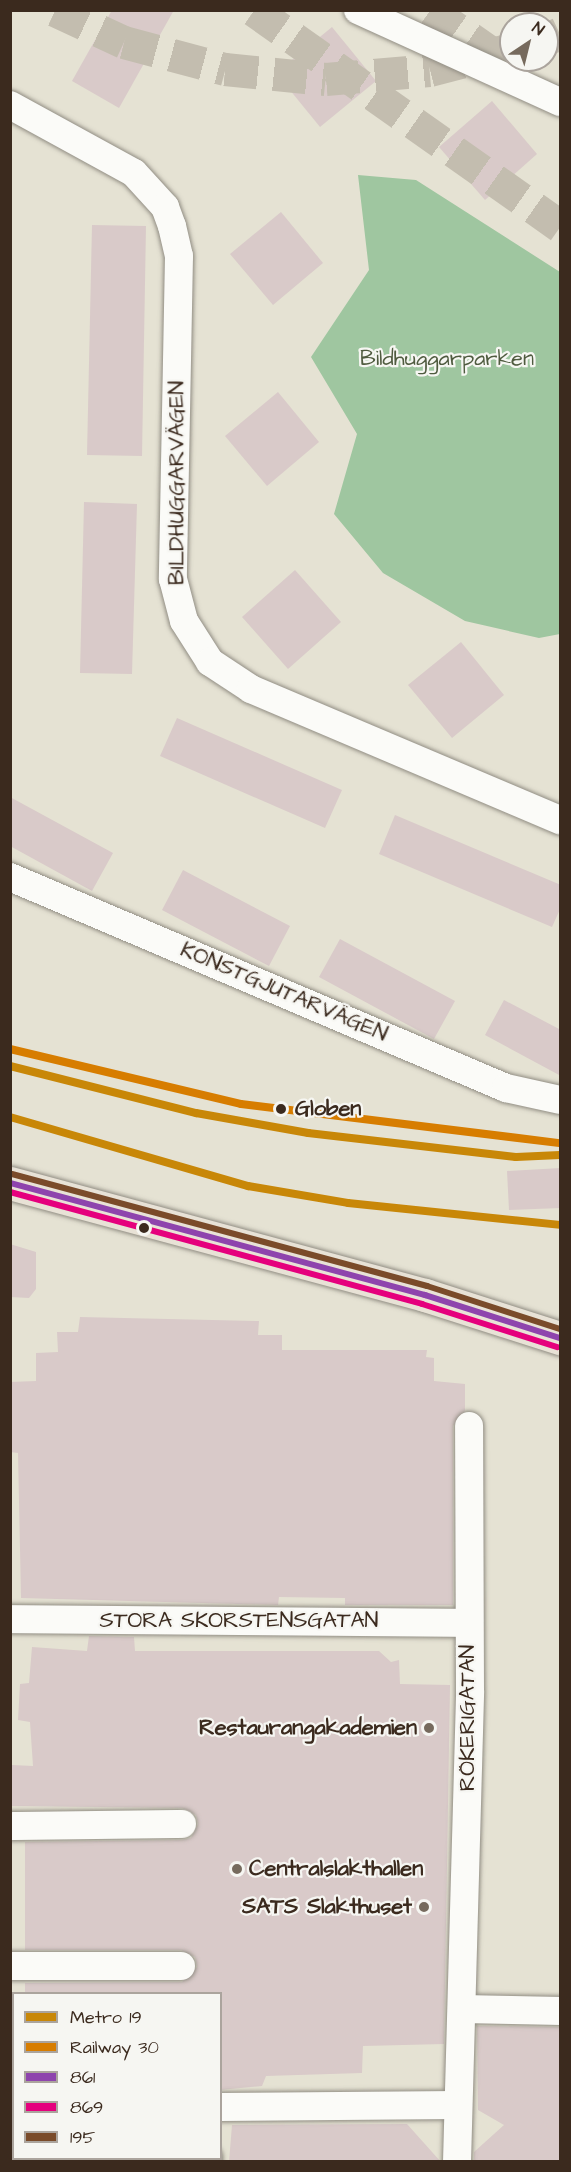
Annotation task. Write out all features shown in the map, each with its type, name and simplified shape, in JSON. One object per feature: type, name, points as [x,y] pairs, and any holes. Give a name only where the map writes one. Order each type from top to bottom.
[{"type":"main road","points":[[10,1183],[425,1295],[561,1338]]},
{"type":"street","points":[[358,10],[561,102]]},
{"type":"street","name":"BILDHUGGARVÄGEN","points":[[10,105],[134,173],[165,207],[172,226],[179,256],[173,579],[184,621],[210,662],[251,689],[561,820]]},
{"type":"street","name":"KONSTGJUTARVÄGEN","points":[[10,877],[506,1088],[561,1100]]},
{"type":"street","name":"RÖKERIGATAN","points":[[457,2162],[457,2105],[464,2009],[469,1426]]},
{"type":"street","name":"STORA SKORSTENSGATAN","points":[[10,1619],[467,1623]]},
{"type":"street","points":[[10,1826],[182,1824]]},
{"type":"street","points":[[10,1966],[181,1966]]},
{"type":"street","points":[[464,2009],[561,2011]]},
{"type":"street","points":[[222,2107],[457,2105]]},
{"type":"green space","name":"Bildhuggarparken","points":[[358,175],[416,180],[560,272],[560,634],[539,638],[465,621],[383,573],[334,514],[357,434],[311,357],[369,270]]},
{"type":"building","points":[[112,10],[174,10],[119,108],[72,81]]},
{"type":"building","points":[[332,27],[376,81],[320,127],[276,73]]},
{"type":"building","points":[[492,101],[537,154],[485,200],[439,147]]},
{"type":"building","points":[[281,212],[323,263],[273,305],[230,254]]},
{"type":"building","points":[[92,225],[146,226],[142,456],[87,455]]},
{"type":"building","points":[[278,392],[319,442],[267,486],[225,436]]},
{"type":"building","points":[[84,502],[137,504],[132,674],[80,673]]},
{"type":"building","points":[[295,570],[341,622],[288,669],[242,617]]},
{"type":"building","points":[[461,642],[504,695],[452,738],[408,685]]},
{"type":"building","points":[[177,718],[342,790],[325,828],[160,756]]},
{"type":"building","points":[[10,797],[113,853],[92,891],[10,846]]},
{"type":"building","points":[[395,815],[561,885],[561,907],[552,927],[379,854]]},
{"type":"building","points":[[183,870],[290,926],[269,966],[162,910]]},
{"type":"building","points":[[340,939],[455,1001],[434,1039],[319,977]]},
{"type":"building","points":[[504,1000],[561,1030],[561,1076],[485,1035]]},
{"type":"building","points":[[561,1168],[561,1208],[509,1210],[507,1171]]},
{"type":"building","points":[[10,1244],[36,1252],[36,1289],[29,1298],[10,1297]]},
{"type":"building","points":[[80,1317],[259,1321],[258,1335],[282,1335],[282,1350],[427,1350],[426,1357],[434,1358],[434,1381],[465,1384],[465,1411],[453,1426],[453,1605],[345,1605],[345,1598],[279,1597],[278,1605],[21,1598],[18,1453],[10,1452],[10,1382],[36,1381],[36,1353],[58,1352],[57,1332],[78,1332]]},
{"type":"building","name":"Centralslakthallen","points":[[89,1636],[134,1637],[135,1651],[379,1651],[391,1662],[399,1660],[400,1684],[450,1685],[444,2044],[363,2046],[362,2073],[266,2076],[262,2086],[222,2090],[222,1992],[25,1992],[25,1983],[182,1982],[197,1967],[195,1957],[181,1950],[25,1950],[25,1842],[182,1840],[191,1838],[198,1824],[196,1815],[182,1808],[11,1806],[12,1765],[33,1766],[30,1722],[18,1720],[20,1684],[29,1683],[32,1647],[87,1651]]},
{"type":"building","points":[[477,2026],[561,2027],[561,2162],[474,2162],[474,2152],[504,2125],[478,2110]]},
{"type":"building","points":[[407,2124],[441,2162],[229,2162],[232,2125]]},
{"type":"tunnel","points":[[55,10],[124,42],[225,69],[326,79],[430,70],[499,52]]},
{"type":"tunnel","points":[[254,10],[560,226]]},
{"type":"tunnel","points":[[430,10],[499,58]]},
{"type":"metro line","name":"19","points":[[10,1066],[196,1113],[308,1133],[516,1157],[560,1155]]},
{"type":"metro line","name":"19","points":[[10,1117],[248,1186],[348,1203],[560,1225]]},
{"type":"rail line","name":"30","points":[[10,1049],[241,1104],[560,1143]]},
{"type":"transit line","name":"195","points":[[12,1174],[427,1286],[560,1329]]},
{"type":"transit line","name":"861","points":[[10,1183],[425,1295],[560,1338]]},
{"type":"transit line","name":"869","points":[[10,1192],[422,1304],[557,1347]]},
{"type":"place","name":"Globen","points":[[281,1109]]},
{"type":"place","name":"Restaurangakademien","points":[[429,1728]]},
{"type":"place","name":"Centralslakthallen","points":[[237,1869]]},
{"type":"place","name":"SATS Slakthuset","points":[[424,1907]]}]
